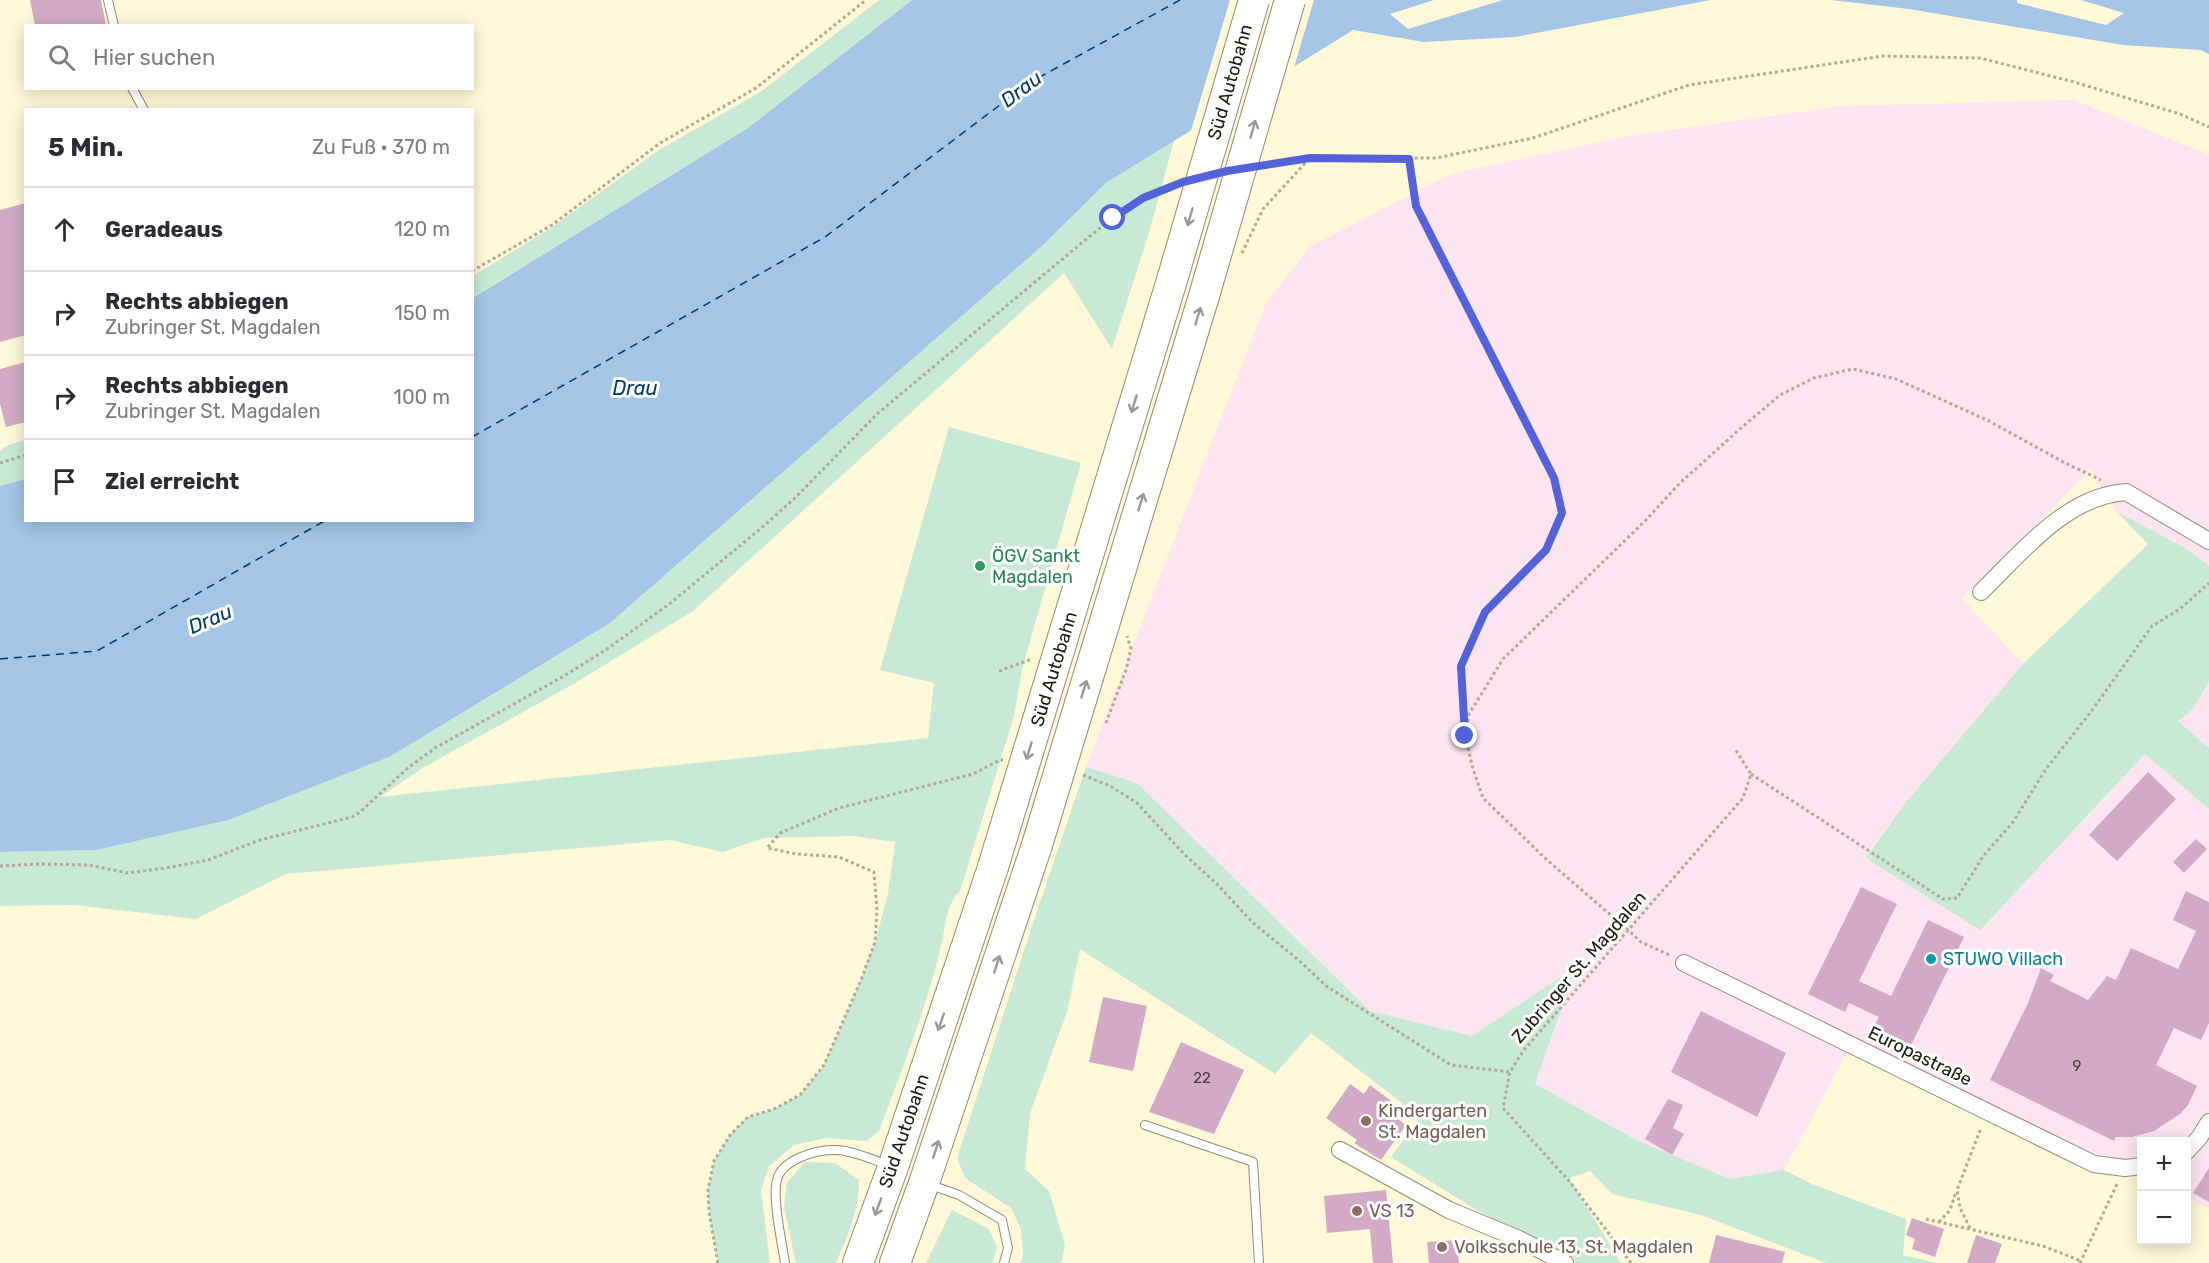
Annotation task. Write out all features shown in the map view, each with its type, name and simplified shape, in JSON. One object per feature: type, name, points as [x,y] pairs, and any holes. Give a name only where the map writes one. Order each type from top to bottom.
[{"type":"highway","name":"Süd Autobahn","points":[[858,1263],[893,1167],[993,867],[1168,292],[1254,0]]},
{"type":"highway","name":"Süd Autobahn","points":[[895,1263],[1037,845],[1204,297],[1290,0]]},
{"type":"street","points":[[1980,592],[2063,516],[2080,505],[2116,492],[2126,492],[2209,541]]},
{"type":"street","name":"Europastraße","points":[[1684,963],[2094,1164],[2133,1167]]},
{"type":"street","points":[[2191,1147],[2209,1122]]},
{"type":"street","points":[[1340,1150],[1449,1210],[1519,1239],[1565,1263]]},
{"type":"lane","points":[[108,0],[114,24]]},
{"type":"lane","points":[[133,90],[143,108]]},
{"type":"lane","points":[[1145,1125],[1253,1162],[1259,1263]]},
{"type":"lane","points":[[785,1263],[777,1211],[776,1180],[783,1167],[807,1154],[836,1149],[893,1167]]},
{"type":"lane","points":[[924,1183],[959,1195],[1002,1220],[1008,1248],[1004,1263]]},
{"type":"path","points":[[474,270],[552,225],[660,143],[756,88],[866,0]]},
{"type":"path","points":[[1260,165],[1310,158],[1436,158],[1533,138],[1689,85],[1883,56],[1980,58],[2074,82],[2180,114],[2209,128]]},
{"type":"path","points":[[1409,159],[1416,206],[1554,478],[1562,513],[1546,550],[1485,612],[1461,666],[1465,736],[1473,769],[1484,798],[1547,860],[1641,942],[1684,963]]},
{"type":"path","points":[[0,866],[88,865],[128,873],[166,868],[208,860],[260,840],[352,817],[409,767],[435,748],[564,676],[607,649],[668,605],[795,498],[878,414],[1082,243],[1143,198],[1183,182]]},
{"type":"path","points":[[1465,736],[1469,714],[1503,659],[1645,521],[1680,483],[1780,395],[1814,378],[1852,369],[1896,379],[1987,420],[2065,463],[2126,492]]},
{"type":"path","points":[[0,463],[24,456]]},
{"type":"path","points":[[1735,749],[1750,774],[1943,899],[1957,898],[1984,855],[2013,822],[2046,769],[2093,710],[2152,626],[2180,609],[2209,584]]},
{"type":"path","points":[[1106,723],[1126,670],[1131,649],[1125,631]]},
{"type":"path","name":"Zubringer St. Magdalen","points":[[1631,1263],[1570,1182],[1503,1108],[1510,1072],[1523,1051],[1743,798],[1750,774]]},
{"type":"path","points":[[1939,1222],[1950,1210],[1988,1112]]},
{"type":"path","points":[[1926,1219],[2043,1246],[2080,1262],[2133,1167]]},
{"type":"path","points":[[1957,1190],[1960,1208],[1970,1229]]},
{"type":"shaded area","points":[[2074,100],[2209,155],[2209,566],[2187,549],[2117,512],[2090,469],[1962,598],[2023,664],[1906,802],[1870,850],[2075,830],[2145,754],[2209,809],[2209,1209],[2191,1199],[2191,1137],[2137,1137],[2137,1173],[2093,1174],[1847,1052],[1784,1170],[1730,1179],[1636,1140],[1534,1084],[1575,967],[1472,1036],[1370,1011],[1137,783],[1086,767],[1265,305],[1309,247],[1451,174],[1629,136],[1843,106]]},
{"type":"shaded area","points":[[2209,681],[2209,748],[2178,721],[2193,709]]},
{"type":"green space","points":[[879,0],[912,0],[748,128],[474,297],[474,275],[551,228],[659,150],[759,93]]},
{"type":"green space","points":[[1174,141],[1148,236],[1112,349],[1064,273],[693,611],[575,683],[421,769],[380,797],[928,738],[934,683],[880,670],[949,427],[1081,463],[1022,669],[1014,716],[960,891],[949,908],[922,1014],[879,1131],[867,1141],[826,1138],[794,1145],[769,1166],[761,1191],[770,1263],[718,1263],[709,1212],[708,1190],[714,1161],[730,1135],[748,1117],[774,1109],[800,1095],[824,1065],[875,942],[888,894],[895,842],[854,836],[764,838],[723,852],[670,840],[286,874],[196,919],[74,905],[0,906],[0,852],[96,850],[391,756],[610,623],[1042,246],[1106,183]]},
{"type":"green space","points":[[24,440],[24,479],[0,486],[0,451],[6,446]]},
{"type":"green space","points":[[2117,512],[2187,549],[2209,566],[2209,681],[2193,709],[2178,721],[2209,748],[2209,809],[2145,754],[1980,930],[1866,858],[1906,802],[2023,664],[2148,544]]},
{"type":"green space","points":[[1086,767],[1137,783],[1370,1011],[1472,1036],[1576,967],[1535,1084],[1636,1140],[1730,1179],[1784,1170],[1812,1184],[1906,1219],[1903,1255],[1936,1263],[1826,1263],[1701,1215],[1612,1194],[1590,1171],[1569,1178],[1621,1263],[1577,1263],[1475,1209],[1391,1157],[1420,1117],[1311,1033],[1275,1074],[1080,949],[1067,1012],[1030,1113],[1025,1169],[1049,1191],[1065,1245],[1061,1263],[1020,1263],[1023,1256],[1021,1229],[1011,1208],[965,1178],[957,1158]]},
{"type":"green space","points":[[805,1162],[835,1163],[859,1180],[855,1212],[836,1263],[796,1263],[784,1207],[787,1183]]},
{"type":"green space","points":[[952,1210],[989,1229],[997,1247],[992,1263],[926,1263]]},
{"type":"water","name":"Drau","points":[[912,0],[1434,0],[1390,14],[1408,29],[1503,0],[1711,0],[1515,37],[1424,42],[1353,30],[1106,183],[1042,246],[610,623],[391,756],[228,820],[96,850],[0,852],[0,486],[24,479],[24,522],[474,522],[474,297],[748,128]]},
{"type":"water","points":[[1831,0],[2017,0],[2017,3],[2106,25],[2124,13],[2081,0],[2209,0],[2209,54],[2201,50],[2123,45],[1909,9]]},
{"type":"pier","points":[[1230,0],[1314,0],[1293,71],[1190,134]]},
{"type":"building","points":[[30,0],[101,0],[106,24],[35,24]]},
{"type":"building","points":[[24,204],[24,336],[0,342],[0,210]]},
{"type":"building","points":[[24,363],[24,422],[6,427],[0,404],[0,369]]},
{"type":"building","points":[[2148,772],[2176,799],[2117,861],[2089,835]]},
{"type":"building","points":[[2196,839],[2207,849],[2184,873],[2173,862]]},
{"type":"building","name":"STUWO Villach","points":[[1861,887],[1897,904],[1859,981],[1891,996],[1928,920],[1964,937],[1911,1045],[1874,1027],[1879,1017],[1849,1003],[1845,1012],[1808,994]]},
{"type":"building","points":[[2186,891],[2209,902],[2209,1023],[2201,1040],[2174,1028],[2156,1065],[2197,1086],[2188,1105],[2180,1114],[2154,1131],[2132,1137],[2116,1137],[2114,1141],[1990,1080],[2028,1003],[2041,968],[2054,975],[2050,981],[2088,1000],[2107,976],[2116,980],[2131,948],[2178,969],[2196,931],[2173,920]]},
{"type":"building","points":[[1103,997],[1147,1006],[1133,1071],[1089,1062]]},
{"type":"building","points":[[1701,1011],[1786,1053],[1757,1117],[1671,1072]]},
{"type":"building","points":[[1181,1042],[1244,1070],[1214,1134],[1149,1112]]},
{"type":"building","name":"Kindergarten St. Magdalen","points":[[1350,1084],[1364,1094],[1370,1085],[1394,1103],[1387,1111],[1406,1125],[1381,1160],[1354,1143],[1357,1140],[1326,1118]]},
{"type":"building","points":[[1668,1099],[1683,1105],[1673,1128],[1684,1134],[1672,1155],[1645,1139]]},
{"type":"building","points":[[2209,1168],[2209,1202],[2193,1193]]},
{"type":"building","name":"VS 13","points":[[1386,1190],[1393,1263],[1373,1263],[1370,1229],[1327,1233],[1324,1196]]},
{"type":"building","points":[[1912,1218],[1944,1229],[1935,1257],[1912,1249],[1915,1239],[1906,1235]]},
{"type":"building","points":[[1716,1235],[1785,1252],[1782,1263],[1709,1263]]},
{"type":"building","points":[[1976,1235],[2002,1244],[1995,1263],[1967,1263]]},
{"type":"building","points":[[1457,1240],[1459,1263],[1429,1263],[1427,1242]]},
{"type":"ferry route","points":[[474,436],[825,237],[1029,83],[1180,0]]},
{"type":"ferry route","points":[[0,659],[97,651],[323,522]]},
{"type":"place","name":"ÖGV Sankt Magdalen","points":[[980,566]]},
{"type":"place","name":"STUWO Villach","points":[[1931,959]]},
{"type":"place","name":"Kindergarten St. Magdalen","points":[[1366,1121]]},
{"type":"place","name":"VS 13","points":[[1357,1211]]},
{"type":"place","name":"Volksschule 13, St. Magdalen","points":[[1442,1247]]},
{"type":"route","points":[[1113,218],[1143,198],[1183,182],[1227,171],[1310,158],[1409,159],[1416,206],[1554,478],[1562,513],[1546,550],[1485,612],[1461,666],[1465,736]]}]
